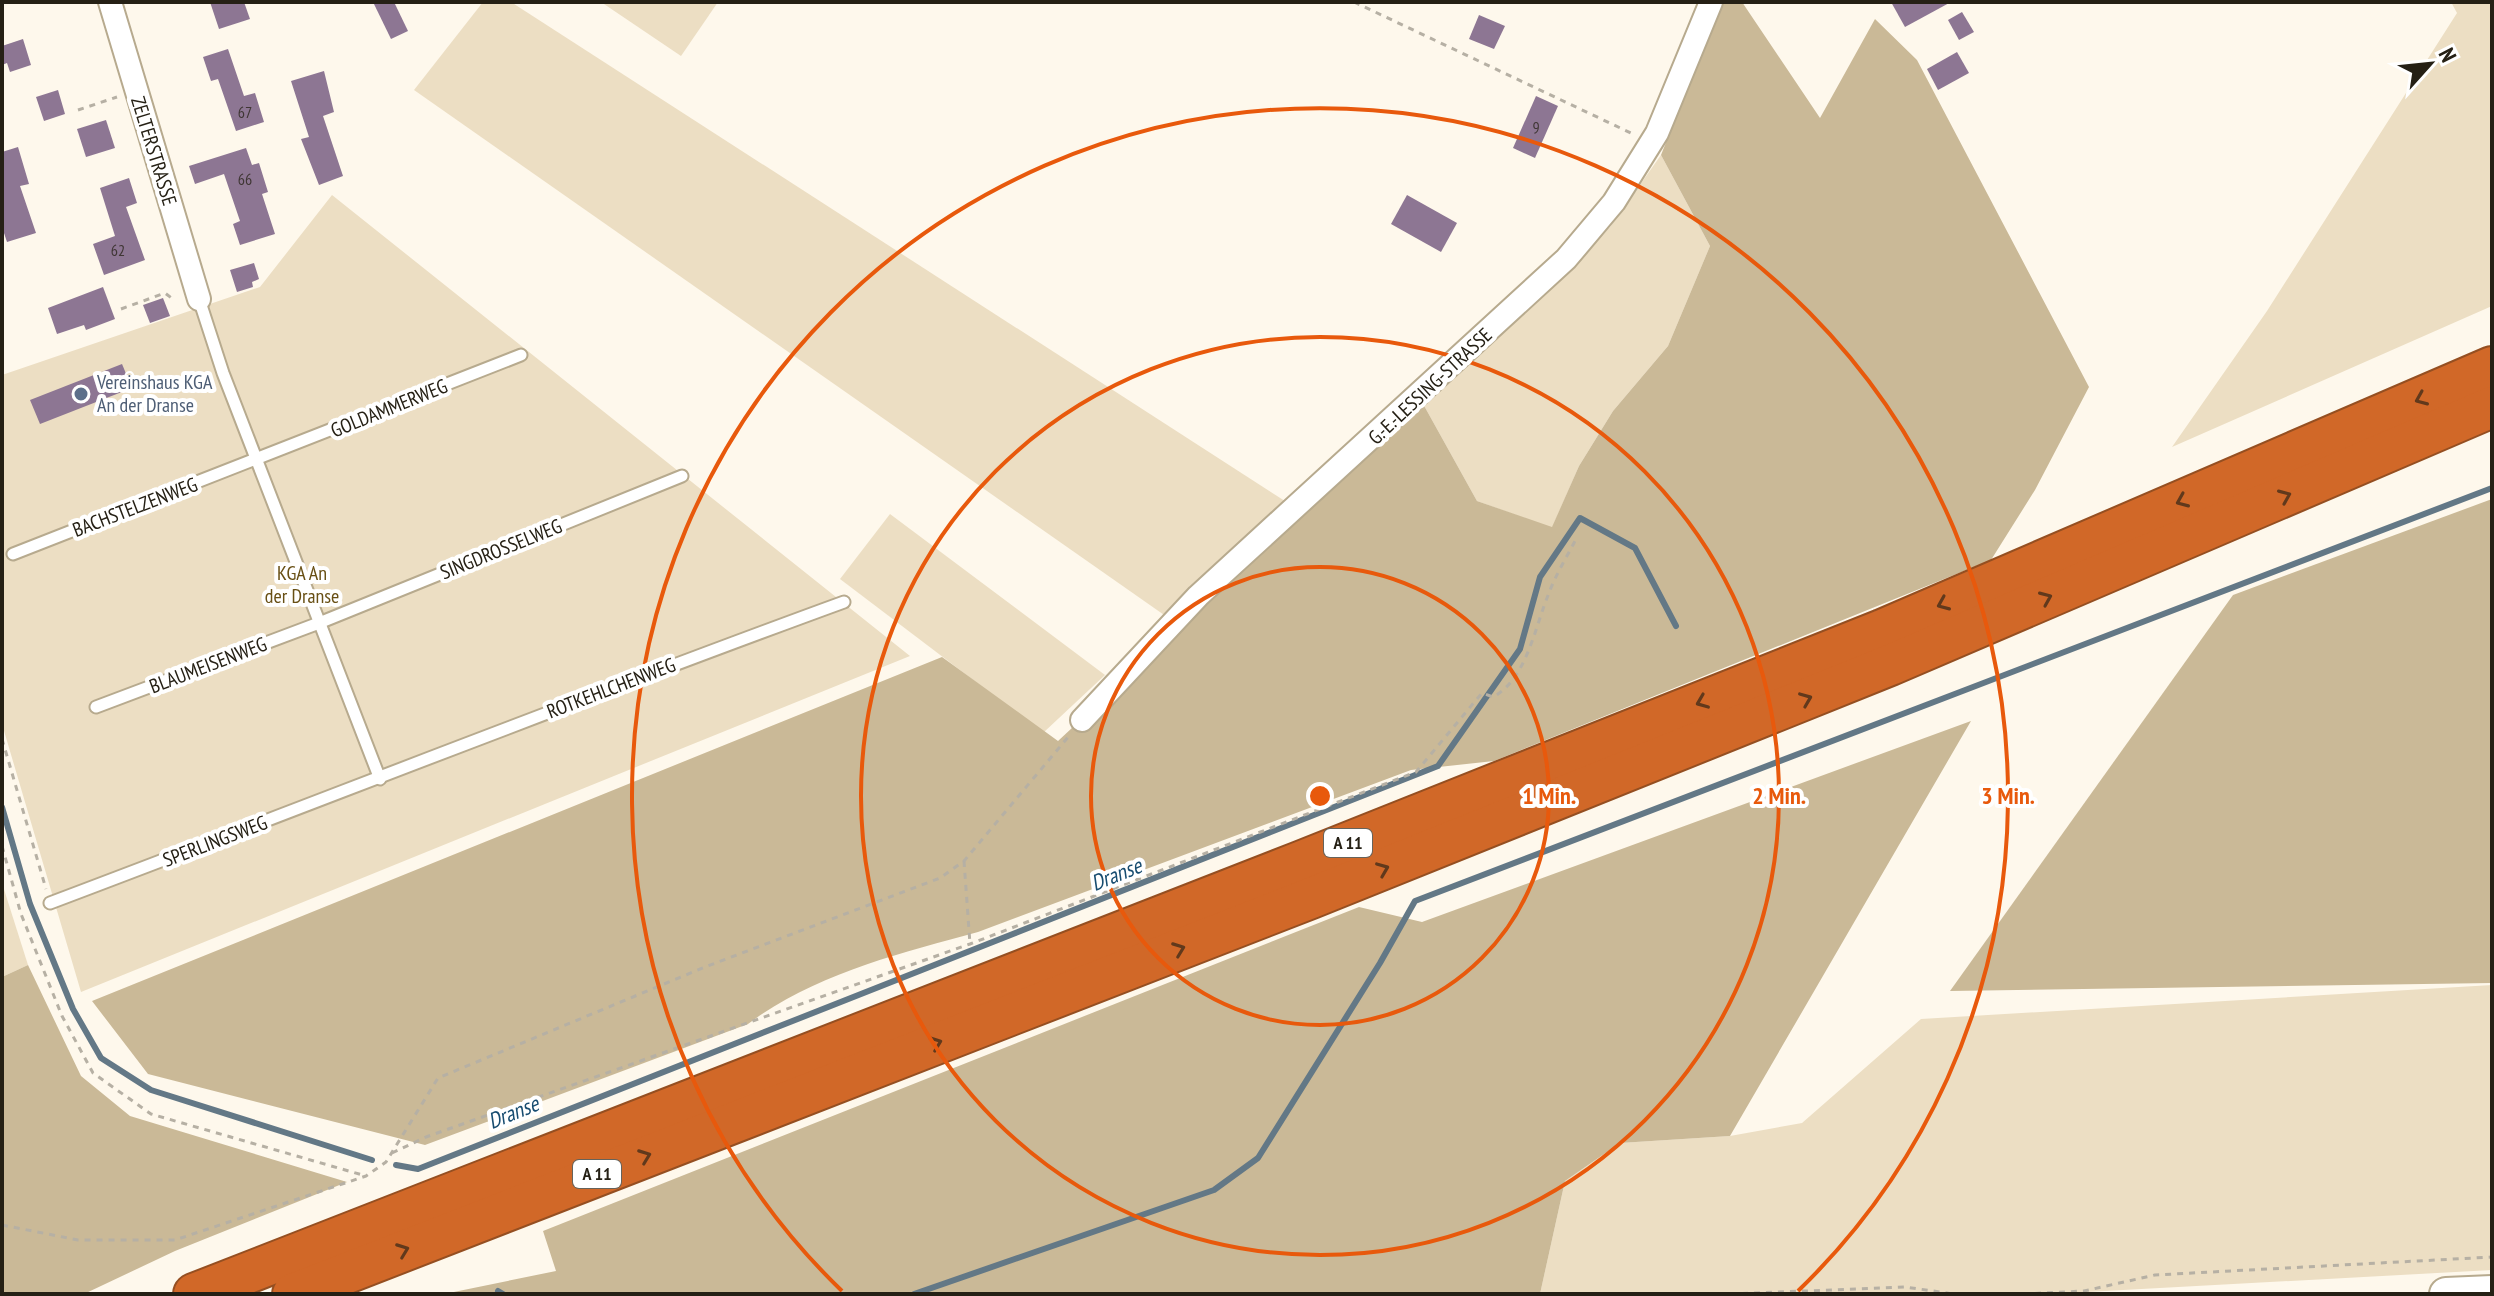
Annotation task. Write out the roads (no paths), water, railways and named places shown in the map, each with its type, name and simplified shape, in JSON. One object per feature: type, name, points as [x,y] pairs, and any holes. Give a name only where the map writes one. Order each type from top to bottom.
[{"type":"highway","name":"A 11","points":[[194,1294],[1286,868],[1882,630],[2492,367]]},
{"type":"highway","name":"A 11","points":[[293,1294],[1311,898],[1847,682],[2492,407]]},
{"type":"main road","points":[[2446,1294],[2492,1292]]},
{"type":"street","name":"ZELTERSTRASSE","points":[[110,2],[199,299]]},
{"type":"street","name":"G.-E.-LESSING-STRASSE","points":[[1082,720],[1198,596],[1566,259],[1614,202],[1651,143],[1711,2]]},
{"type":"lane","points":[[199,299],[257,460],[380,779]]},
{"type":"lane","name":"GOLDAMMERWEG","points":[[257,460],[521,355]]},
{"type":"lane","name":"BACHSTELZENWEG","points":[[13,554],[257,460]]},
{"type":"lane","name":"SINGDROSSELWEG","points":[[319,623],[682,476]]},
{"type":"lane","name":"ROTKEHLCHENWEG","points":[[380,779],[593,694],[844,602]]},
{"type":"lane","name":"BLAUMEISENWEG","points":[[96,707],[319,623]]},
{"type":"lane","name":"SPERLINGSWEG","points":[[50,903],[380,779]]},
{"type":"waterway","points":[[914,1294],[1214,1190],[1258,1158],[1380,963],[1415,901],[2492,488]]},
{"type":"waterway","name":"Dranse","points":[[396,1165],[418,1169],[1438,766],[1520,649],[1540,577],[1580,518],[1635,548],[1676,626]]},
{"type":"waterway","name":"Dranse","points":[[2,807],[30,904],[73,1009],[101,1058],[151,1090],[372,1160]]},
{"type":"waterway","points":[[498,1291],[503,1294]]},
{"type":"place","name":"Vereinshaus KGA An der Dranse","points":[[81,394]]},
{"type":"park label","name":"KGA An der Dranse","points":[[302,584]]}]
